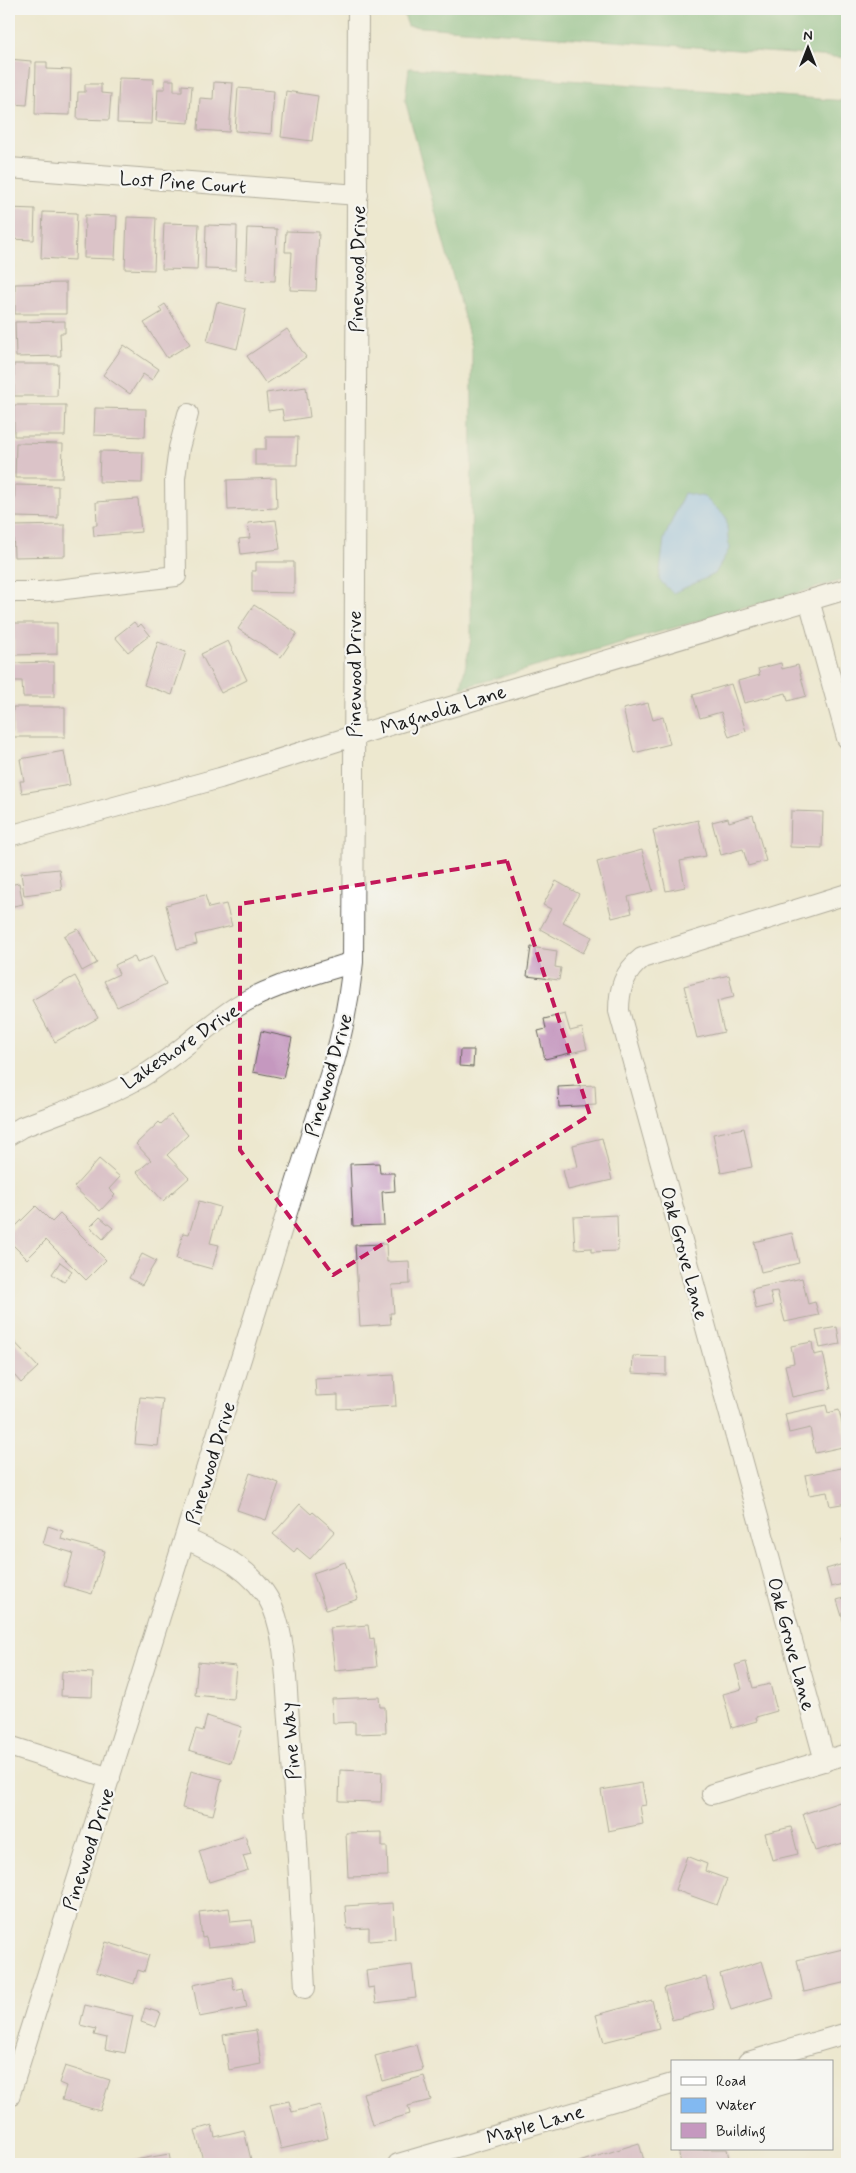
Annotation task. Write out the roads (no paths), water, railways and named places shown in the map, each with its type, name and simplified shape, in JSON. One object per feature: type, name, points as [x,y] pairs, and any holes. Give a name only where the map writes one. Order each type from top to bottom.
[{"type":"street","name":"Pinewood Drive","points":[[9,2096],[332,1072],[350,992],[353,962],[358,9]]},
{"type":"street","name":"Lost Pine Court","points":[[9,168],[358,195]]},
{"type":"street","points":[[9,592],[40,592],[176,576],[175,478],[179,448],[188,414]]},
{"type":"street","name":"Magnolia Lane","points":[[9,836],[220,778],[353,736],[847,589]]},
{"type":"street","points":[[809,600],[847,738]]},
{"type":"street","name":"Oak Grove Lane","points":[[825,1761],[619,1011],[619,996],[626,975],[632,966],[642,958],[847,894]]},
{"type":"street","name":"Lakeshore Drive","points":[[9,1135],[22,1127],[138,1079],[168,1059],[208,1026],[238,1006],[274,988],[353,962]]},
{"type":"street","name":"Pine Way","points":[[186,1539],[221,1555],[258,1584],[273,1608],[280,1636],[294,1784],[305,1988]]},
{"type":"street","points":[[9,1746],[110,1778]]},
{"type":"street","points":[[712,1794],[847,1754]]},
{"type":"street","points":[[755,2060],[847,2033]]},
{"type":"street","name":"Maple Lane","points":[[398,2164],[671,2084]]},
{"type":"water","points":[[684,493],[704,497],[726,517],[729,549],[715,574],[673,593],[659,580],[664,539]]}]
